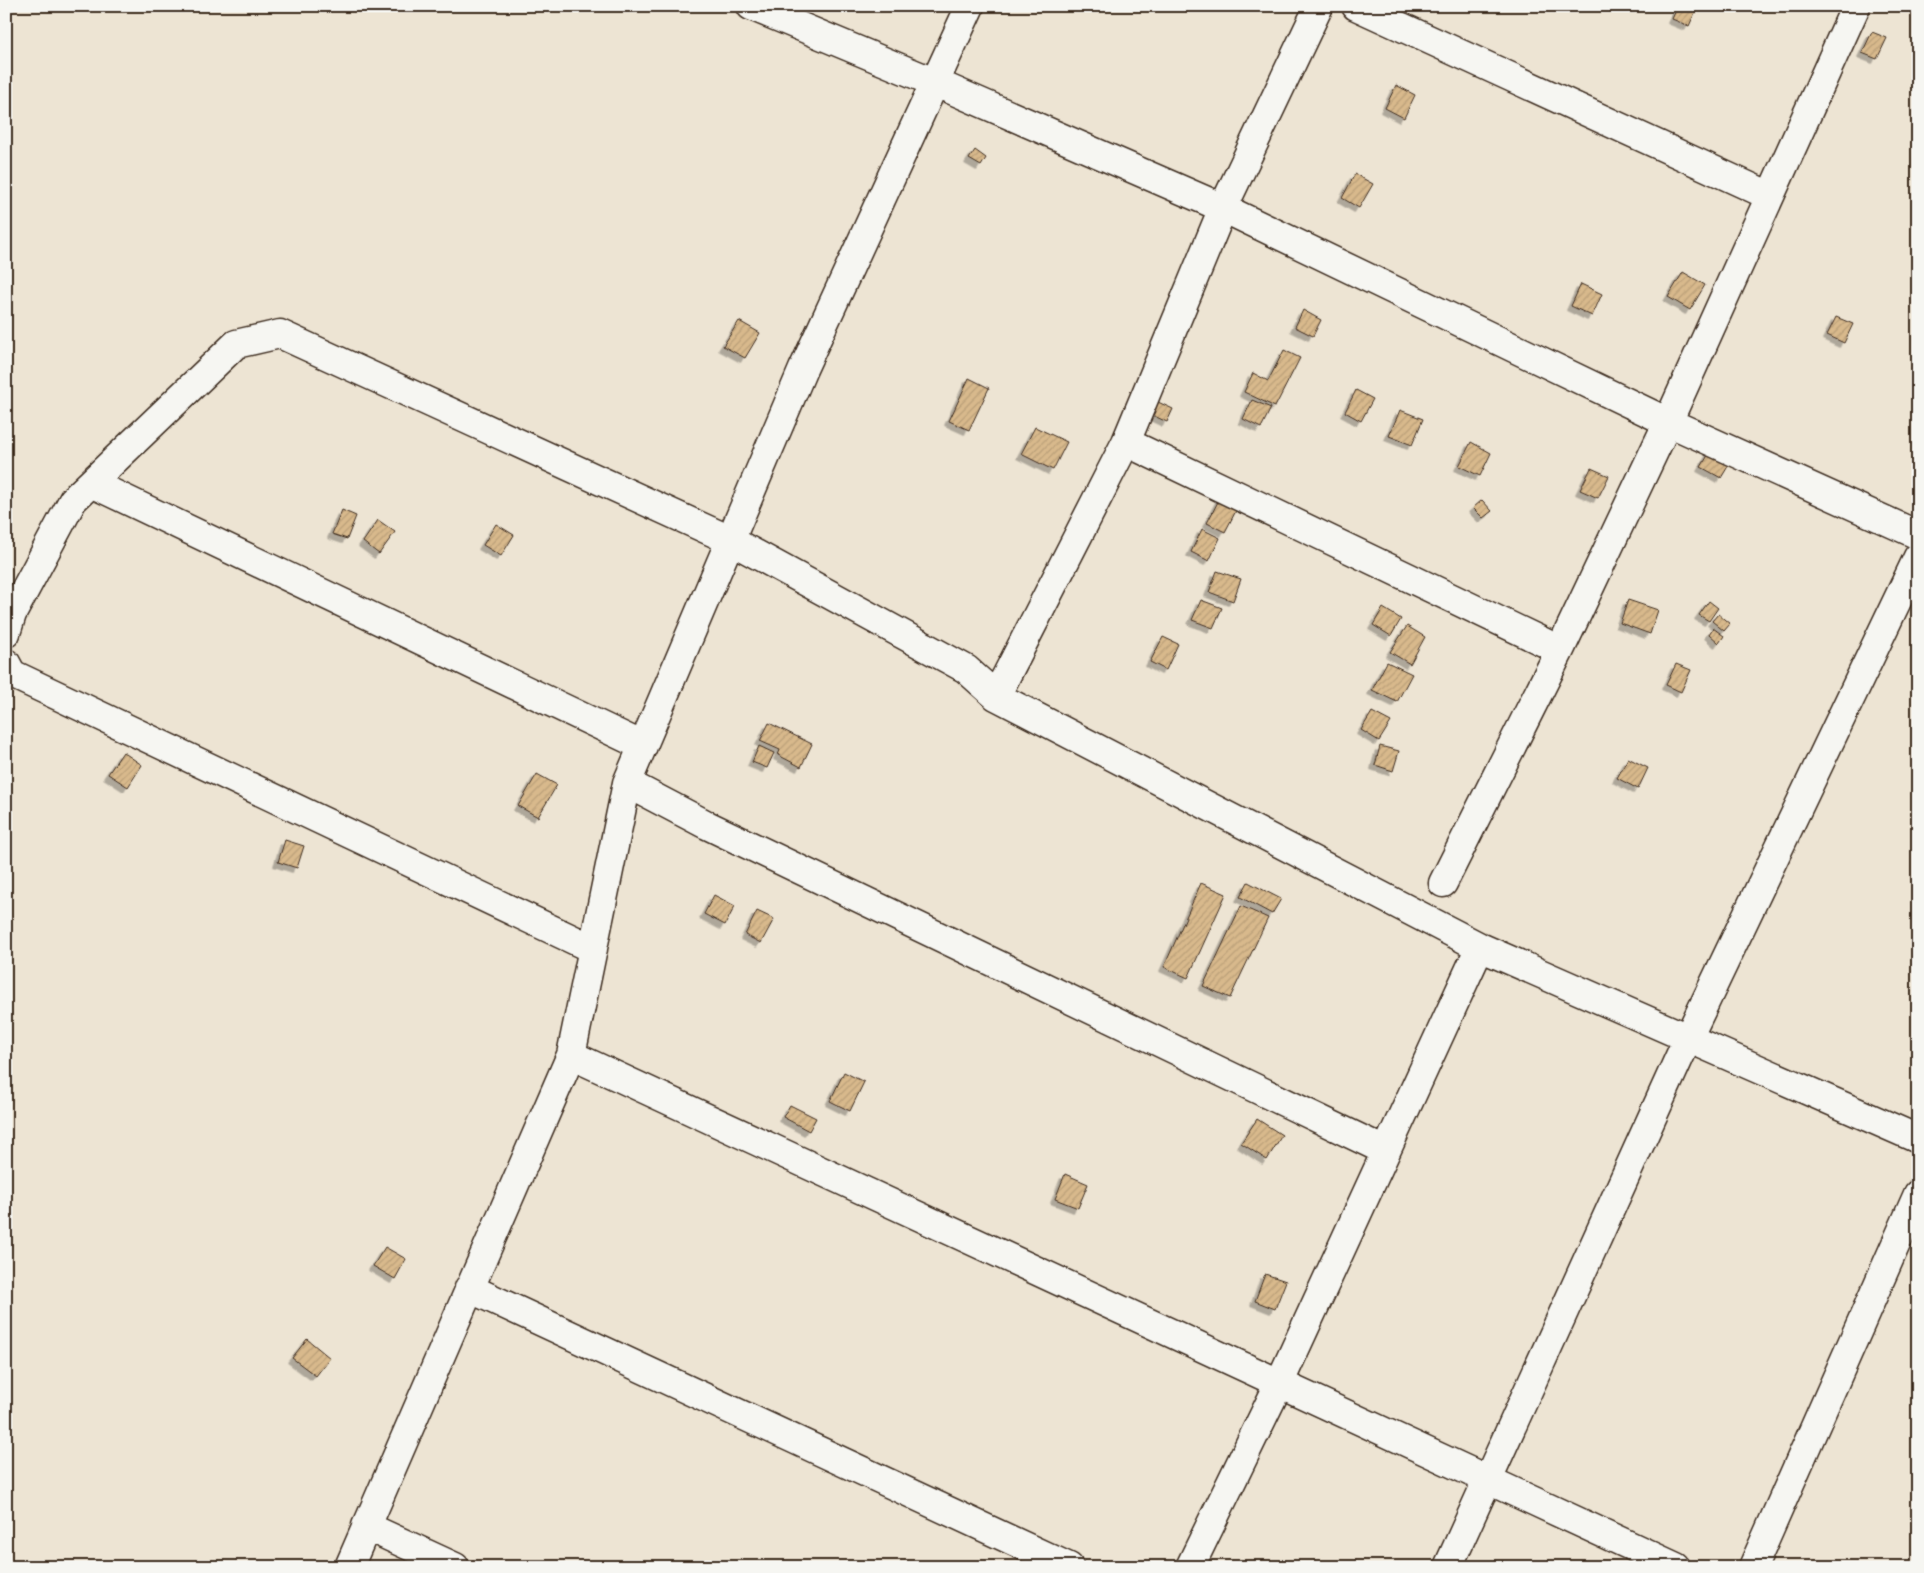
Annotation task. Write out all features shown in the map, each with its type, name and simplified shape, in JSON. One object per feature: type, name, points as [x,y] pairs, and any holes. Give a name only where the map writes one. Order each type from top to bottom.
[{"type":"street","points":[[751,6],[936,83],[1223,208],[1668,422],[1918,535]]},
{"type":"street","points":[[349,1567],[571,1055],[627,783],[803,369],[970,6]]},
{"type":"street","points":[[996,696],[1126,442],[1223,208],[1319,6]]},
{"type":"street","points":[[1356,6],[1770,196]]},
{"type":"street","points":[[1443,883],[1560,650],[1668,422],[1856,6]]},
{"type":"street","points":[[6,633],[12,614],[74,500],[236,344],[280,334],[730,540],[966,669],[996,696],[1480,947],[1689,1036],[1918,1139]]},
{"type":"street","points":[[1126,442],[1560,650]]},
{"type":"street","points":[[91,484],[643,746]]},
{"type":"street","points":[[1448,1567],[1689,1036],[1918,557]]},
{"type":"street","points":[[6,663],[12,674],[593,949]]},
{"type":"street","points":[[627,783],[716,830],[1386,1151]]},
{"type":"street","points":[[1190,1567],[1279,1384],[1480,947]]},
{"type":"street","points":[[571,1055],[1676,1567]]},
{"type":"street","points":[[1753,1567],[1918,1194]]},
{"type":"street","points":[[469,1288],[1069,1567]]},
{"type":"street","points":[[366,1526],[455,1567]]},
{"type":"building","points":[[1678,6],[1698,6],[1689,26],[1672,19]]},
{"type":"building","points":[[1872,32],[1887,38],[1877,59],[1862,53]]},
{"type":"building","points":[[1396,85],[1415,95],[1404,118],[1385,108]]},
{"type":"building","points":[[975,150],[986,158],[981,166],[969,159]]},
{"type":"building","points":[[1355,174],[1373,184],[1359,208],[1342,198]]},
{"type":"building","points":[[1683,272],[1705,285],[1690,310],[1668,297]]},
{"type":"building","points":[[1581,284],[1602,294],[1592,316],[1571,306]]},
{"type":"building","points":[[1303,310],[1321,320],[1313,336],[1295,327]]},
{"type":"building","points":[[1836,317],[1853,324],[1844,343],[1827,335]]},
{"type":"building","points":[[739,321],[760,333],[745,358],[723,346]]},
{"type":"building","points":[[1284,350],[1300,358],[1275,407],[1244,392],[1253,373],[1268,381]]},
{"type":"building","points":[[969,378],[989,388],[969,430],[949,421]]},
{"type":"building","points":[[1356,390],[1373,399],[1361,421],[1345,412]]},
{"type":"building","points":[[1252,400],[1271,408],[1261,428],[1243,419]]},
{"type":"building","points":[[1158,402],[1173,409],[1167,422],[1152,415]]},
{"type":"building","points":[[1400,410],[1423,419],[1412,445],[1389,436]]},
{"type":"building","points":[[1035,427],[1067,442],[1053,470],[1021,454]]},
{"type":"building","points":[[1471,442],[1491,453],[1480,476],[1459,466]]},
{"type":"building","points":[[1713,447],[1733,458],[1721,478],[1701,467]]},
{"type":"building","points":[[1591,468],[1609,476],[1598,498],[1580,490]]},
{"type":"building","points":[[1221,496],[1239,505],[1225,532],[1207,523]]},
{"type":"building","points":[[1482,500],[1492,511],[1483,518],[1473,508]]},
{"type":"building","points":[[342,510],[356,516],[347,539],[332,534]]},
{"type":"building","points":[[378,520],[395,532],[379,554],[363,542]]},
{"type":"building","points":[[496,524],[514,535],[501,556],[483,545]]},
{"type":"building","points":[[1202,529],[1220,538],[1209,561],[1191,552]]},
{"type":"building","points":[[1217,571],[1241,579],[1233,601],[1209,592]]},
{"type":"building","points":[[1201,600],[1222,608],[1213,628],[1192,620]]},
{"type":"building","points":[[1628,600],[1658,610],[1650,634],[1620,623]]},
{"type":"building","points":[[1709,601],[1718,608],[1709,621],[1699,615]]},
{"type":"building","points":[[1383,608],[1401,619],[1391,636],[1373,625]]},
{"type":"building","points":[[1718,614],[1730,624],[1724,631],[1712,621]]},
{"type":"building","points":[[1407,626],[1425,637],[1410,664],[1390,652]]},
{"type":"building","points":[[1713,628],[1724,636],[1719,643],[1709,634]]},
{"type":"building","points":[[1163,637],[1178,644],[1166,670],[1150,662]]},
{"type":"building","points":[[1387,662],[1412,674],[1397,702],[1372,690]]},
{"type":"building","points":[[1676,664],[1691,670],[1681,692],[1666,685]]},
{"type":"building","points":[[1372,712],[1391,722],[1379,741],[1361,730]]},
{"type":"building","points":[[769,723],[812,744],[801,767],[778,755],[780,750],[760,741]]},
{"type":"building","points":[[759,746],[774,753],[767,768],[752,762]]},
{"type":"building","points":[[1380,746],[1399,751],[1393,771],[1375,765]]},
{"type":"building","points":[[123,752],[142,765],[128,787],[108,774]]},
{"type":"building","points":[[1628,758],[1648,768],[1638,789],[1617,778]]},
{"type":"building","points":[[537,774],[557,785],[538,817],[518,806]]},
{"type":"building","points":[[285,840],[304,846],[297,868],[278,862]]},
{"type":"building","points":[[1248,882],[1281,899],[1272,914],[1240,897]]},
{"type":"building","points":[[1201,883],[1226,894],[1188,978],[1164,967]]},
{"type":"building","points":[[714,895],[735,906],[725,925],[704,914]]},
{"type":"building","points":[[1241,906],[1268,918],[1230,998],[1203,986]]},
{"type":"building","points":[[757,911],[774,919],[761,943],[745,935]]},
{"type":"building","points":[[844,1072],[864,1082],[850,1111],[830,1101]]},
{"type":"building","points":[[790,1105],[816,1118],[809,1131],[783,1117]]},
{"type":"building","points":[[1257,1119],[1282,1135],[1267,1160],[1241,1143]]},
{"type":"building","points":[[1065,1174],[1088,1184],[1078,1208],[1055,1199]]},
{"type":"building","points":[[385,1247],[406,1259],[395,1279],[373,1266]]},
{"type":"building","points":[[1265,1274],[1286,1281],[1275,1309],[1255,1301]]},
{"type":"building","points":[[307,1339],[330,1358],[316,1376],[292,1358]]}]
